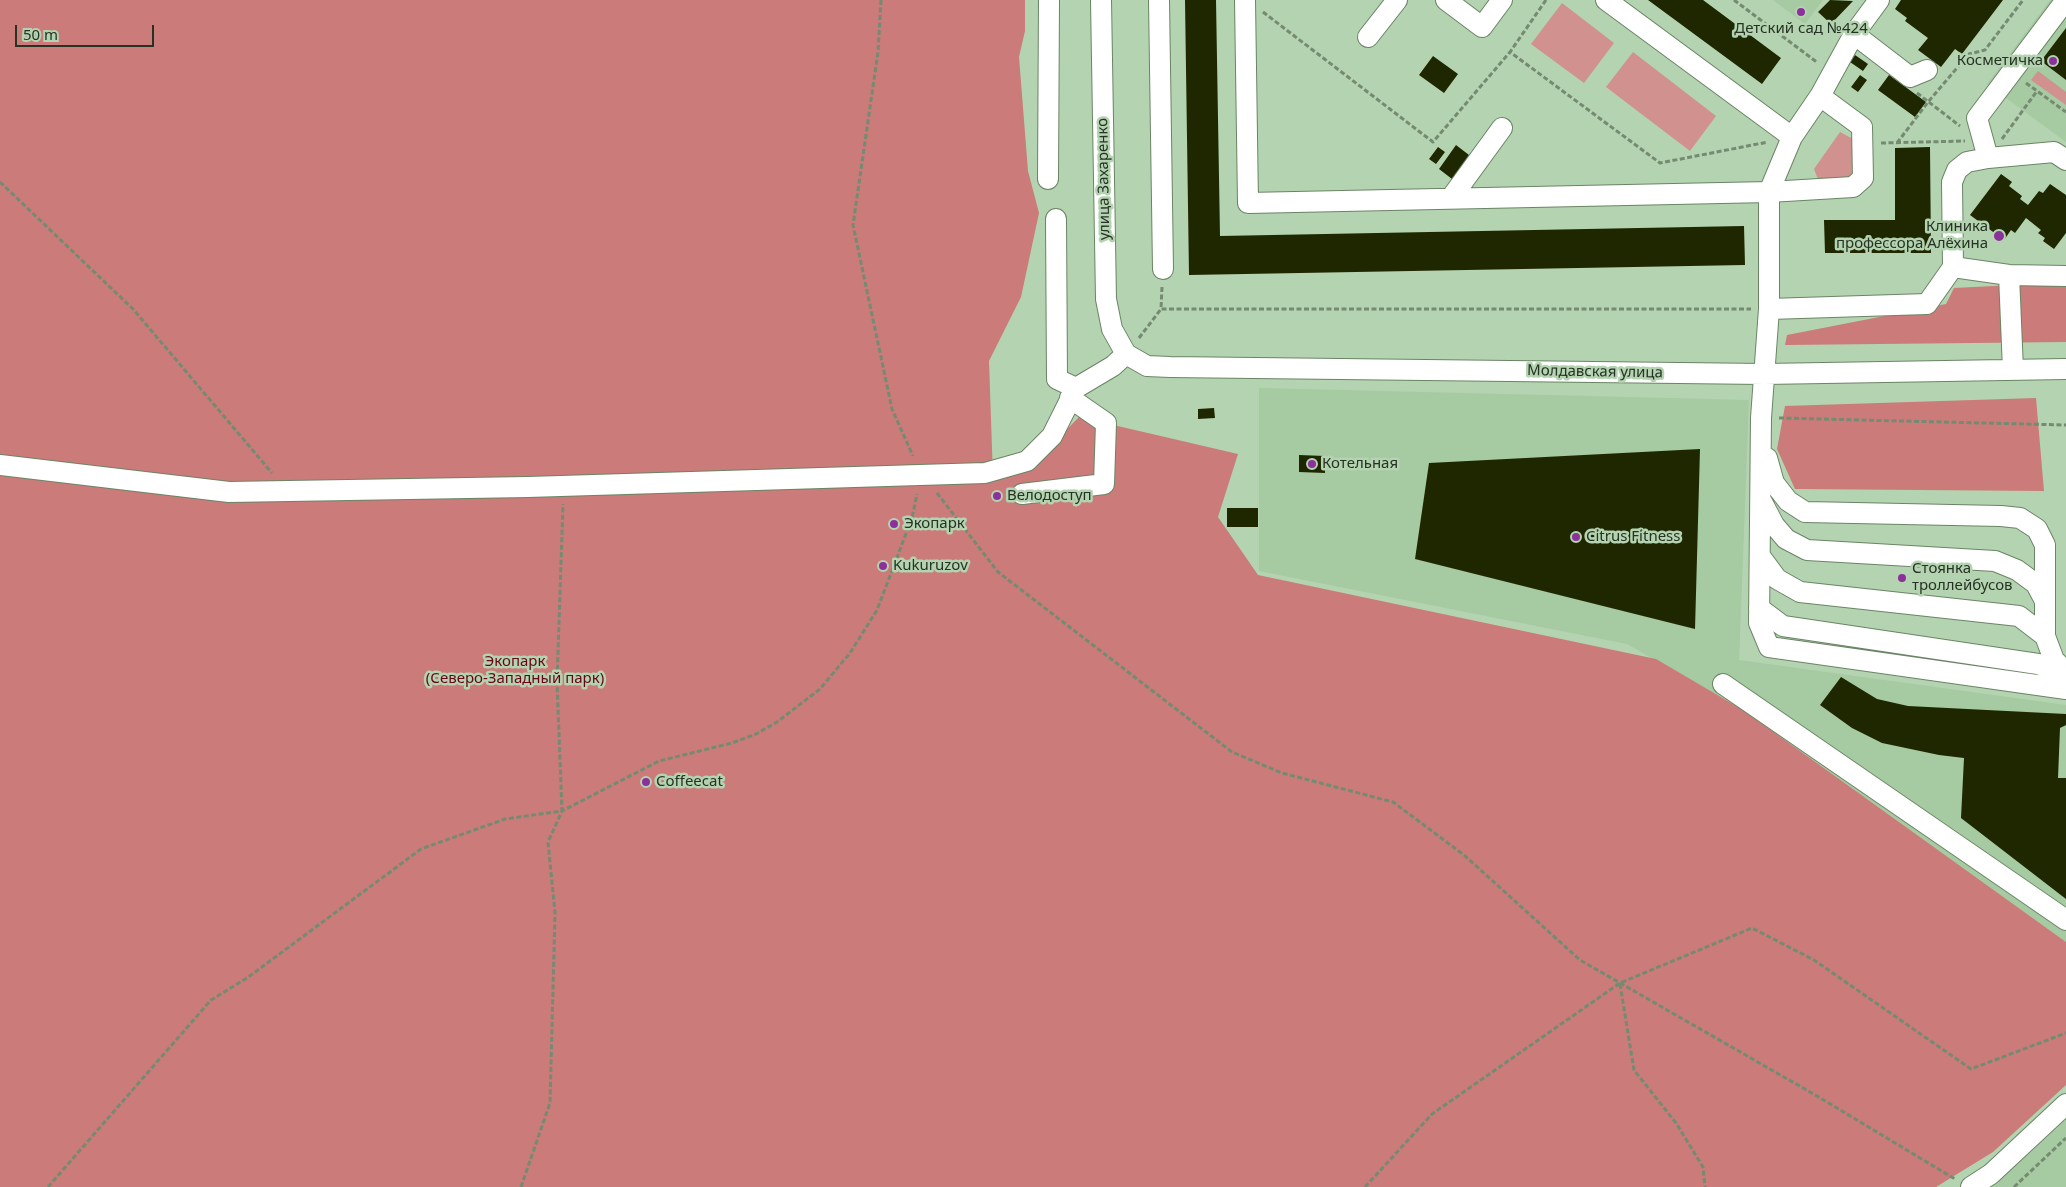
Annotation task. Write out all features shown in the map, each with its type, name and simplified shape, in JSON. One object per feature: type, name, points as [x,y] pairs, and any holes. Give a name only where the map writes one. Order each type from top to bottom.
[{"type":"street","points":[[1048,179],[1049,0]]},
{"type":"street","name":"улица Захаренко","points":[[1101,0],[1106,299],[1112,329],[1126,354]]},
{"type":"street","points":[[1159,0],[1163,269]]},
{"type":"street","points":[[1245,0],[1248,203],[1770,192],[1853,187],[1863,178],[1862,127],[1820,96]]},
{"type":"street","points":[[1368,37],[1397,0]]},
{"type":"street","points":[[1446,0],[1482,26],[1502,0]]},
{"type":"street","points":[[1606,0],[1792,137]]},
{"type":"street","points":[[1879,0],[1854,34],[1820,96],[1792,137],[1770,192],[1769,309],[1761,418],[1759,623],[1768,647],[2066,689]]},
{"type":"street","points":[[1983,148],[1977,118],[2066,0]]},
{"type":"street","points":[[1854,34],[1919,74]]},
{"type":"street","points":[[1451,198],[1502,128]]},
{"type":"street","points":[[1769,309],[1927,304],[1953,267],[1952,182],[1957,170],[1983,148],[2054,152],[2066,160]]},
{"type":"street","points":[[1022,494],[1104,484],[1106,423],[1057,379],[1056,219]]},
{"type":"street","points":[[1953,267],[2009,275],[2066,276]]},
{"type":"street","points":[[2009,275],[2013,370]]},
{"type":"street","points":[[0,465],[229,492],[563,486],[985,473],[1027,461],[1052,436],[1073,393],[1113,366],[1126,354]]},
{"type":"street","name":"Молдавская улица","points":[[1126,354],[1147,366],[1170,367],[1764,374],[2066,369]]},
{"type":"street","points":[[1762,442],[1774,483],[1788,501],[1805,512],[2001,516],[2020,518],[2037,529],[2045,545],[2045,636],[2054,660],[2066,674]]},
{"type":"street","points":[[1761,499],[1774,525],[1786,538],[1807,550],[1995,561],[2018,570],[2030,579],[2036,584],[2045,601]]},
{"type":"street","points":[[1760,556],[1777,579],[1800,592],[2018,616],[2045,636]]},
{"type":"street","points":[[1759,608],[1783,626],[2038,664],[2066,674]]},
{"type":"street","points":[[1723,684],[2066,920]]},
{"type":"street","points":[[1966,1185],[1991,1174],[2066,1104]]},
{"type":"path","points":[[881,0],[878,52],[853,225],[892,409],[922,474],[998,572],[1232,752],[1282,773],[1393,802],[1464,855],[1580,960],[1817,1096],[1966,1185]]},
{"type":"path","points":[[1262,12],[1433,142],[1510,52],[1546,0]]},
{"type":"path","points":[[1734,0],[1833,74]]},
{"type":"path","points":[[1897,142],[1969,54],[1985,50],[2023,0]]},
{"type":"path","points":[[1510,52],[1660,162],[1792,137]]},
{"type":"path","points":[[2012,72],[2066,112]]},
{"type":"path","points":[[1919,74],[1913,89],[1983,148]]},
{"type":"path","points":[[1983,148],[2037,91]]},
{"type":"path","points":[[1863,144],[1897,142],[1983,148]]},
{"type":"path","points":[[0,182],[2,186],[133,309],[287,491]]},
{"type":"path","points":[[1126,354],[1161,309],[1163,269]]},
{"type":"path","points":[[1161,309],[1769,309]]},
{"type":"path","points":[[1761,418],[2066,426]]},
{"type":"path","points":[[48,1187],[211,1000],[247,978],[421,848],[505,819],[562,811],[659,761],[732,743],[756,734],[777,722],[820,689],[850,653],[877,610],[912,518],[922,474]]},
{"type":"path","points":[[521,1187],[550,1103],[555,913],[548,842],[562,811],[557,682],[563,486]]},
{"type":"path","points":[[1365,1187],[1432,1114],[1620,983],[1752,928],[1814,960],[1971,1069],[2066,1033]]},
{"type":"path","points":[[1620,983],[1634,1070],[1676,1123],[1703,1167],[1705,1187]]},
{"type":"path","points":[[2014,1187],[2066,1138]]},
{"type":"shaded area","name":"Детский сад №424","points":[[1773,0],[1823,0],[1805,24]]},
{"type":"shaded area","points":[[2050,0],[2066,0],[2066,142],[1987,84]]},
{"type":"shaded area","points":[[1562,3],[1614,43],[1584,83],[1531,44]]},
{"type":"shaded area","points":[[1633,52],[1716,116],[1690,151],[1606,87]]},
{"type":"shaded area","points":[[2038,71],[2066,92],[2066,105],[2031,80]]},
{"type":"shaded area","points":[[1840,132],[1853,139],[1855,173],[1847,180],[1819,182],[1814,169]]},
{"type":"shaded area","points":[[1259,388],[1749,400],[1739,660],[2066,705],[2066,942],[1743,710],[1627,644],[1259,571]]},
{"type":"shaded area","points":[[2066,1115],[2066,1187],[1983,1187]]},
{"type":"green space","name":"Экопарк (Северо-Западный парк)","points":[[0,0],[1025,0],[1025,31],[1019,57],[1028,171],[1039,213],[1021,297],[989,361],[993,478],[1027,470],[1079,417],[1238,454],[1218,517],[1258,575],[1656,659],[1743,710],[2066,942],[2066,1085],[1993,1152],[1936,1187],[0,1187]]},
{"type":"green space","points":[[2054,283],[2066,285],[2066,342],[1785,345],[1787,335],[1946,304],[1954,288]]},
{"type":"green space","points":[[2036,398],[2044,491],[1795,489],[1777,449],[1785,406]]},
{"type":"building","points":[[1185,0],[1216,0],[1220,236],[1744,226],[1745,265],[1189,275]]},
{"type":"building","points":[[1648,0],[1703,0],[1781,58],[1762,84]]},
{"type":"building","points":[[1830,0],[1853,1],[1831,24],[1818,12]]},
{"type":"building","points":[[1901,0],[2003,0],[1962,54],[1955,49],[1941,67],[1918,50],[1928,38],[1905,21],[1907,18],[1895,9]]},
{"type":"building","points":[[2066,28],[2066,80],[2041,61]]},
{"type":"building","points":[[1855,55],[1868,64],[1863,71],[1850,62]]},
{"type":"building","points":[[1433,56],[1458,74],[1444,93],[1419,75]]},
{"type":"building","points":[[1860,75],[1867,80],[1858,92],[1851,87]]},
{"type":"building","points":[[1889,75],[1926,102],[1915,117],[1878,90]]},
{"type":"building","points":[[1456,145],[1469,155],[1452,179],[1439,169]]},
{"type":"building","points":[[1438,147],[1445,152],[1436,164],[1429,159]]},
{"type":"building","points":[[1930,147],[1931,253],[1825,253],[1824,220],[1895,220],[1895,148]]},
{"type":"building","points":[[2001,174],[2012,182],[2009,186],[2022,196],[2020,199],[2028,205],[2039,191],[2043,193],[2050,184],[2066,195],[2066,233],[2054,249],[2043,241],[2045,238],[2038,233],[2041,230],[2026,218],[2015,233],[2011,230],[2004,240],[1970,215]]},
{"type":"building","points":[[1214,408],[1215,418],[1198,419],[1198,409]]},
{"type":"building","points":[[1700,449],[1695,629],[1415,559],[1429,463]]},
{"type":"building","name":"Котельная","points":[[1299,455],[1325,456],[1325,473],[1299,472]]},
{"type":"building","points":[[1227,508],[1258,508],[1258,527],[1227,527]]},
{"type":"building","points":[[1841,677],[1877,699],[1908,706],[2066,714],[2066,725],[2060,728],[2058,778],[2066,778],[2066,899],[1961,818],[1964,758],[1939,755],[1882,743],[1852,728],[1820,705]]},
{"type":"place","name":"Детский сад №424","points":[[1801,12]]},
{"type":"place","name":"Косметичка","points":[[2053,61]]},
{"type":"place","name":"Клиника профессора Алёхина","points":[[1999,236]]},
{"type":"place","name":"Котельная","points":[[1312,464]]},
{"type":"place","name":"Велодоступ","points":[[997,496]]},
{"type":"place","name":"Экопарк","points":[[894,524]]},
{"type":"place","name":"Citrus Fitness","points":[[1576,537]]},
{"type":"place","name":"Kukuruzov","points":[[883,566]]},
{"type":"place","name":"Стоянка троллейбусов","points":[[1902,578]]},
{"type":"place","name":"Coffeecat","points":[[646,782]]}]
